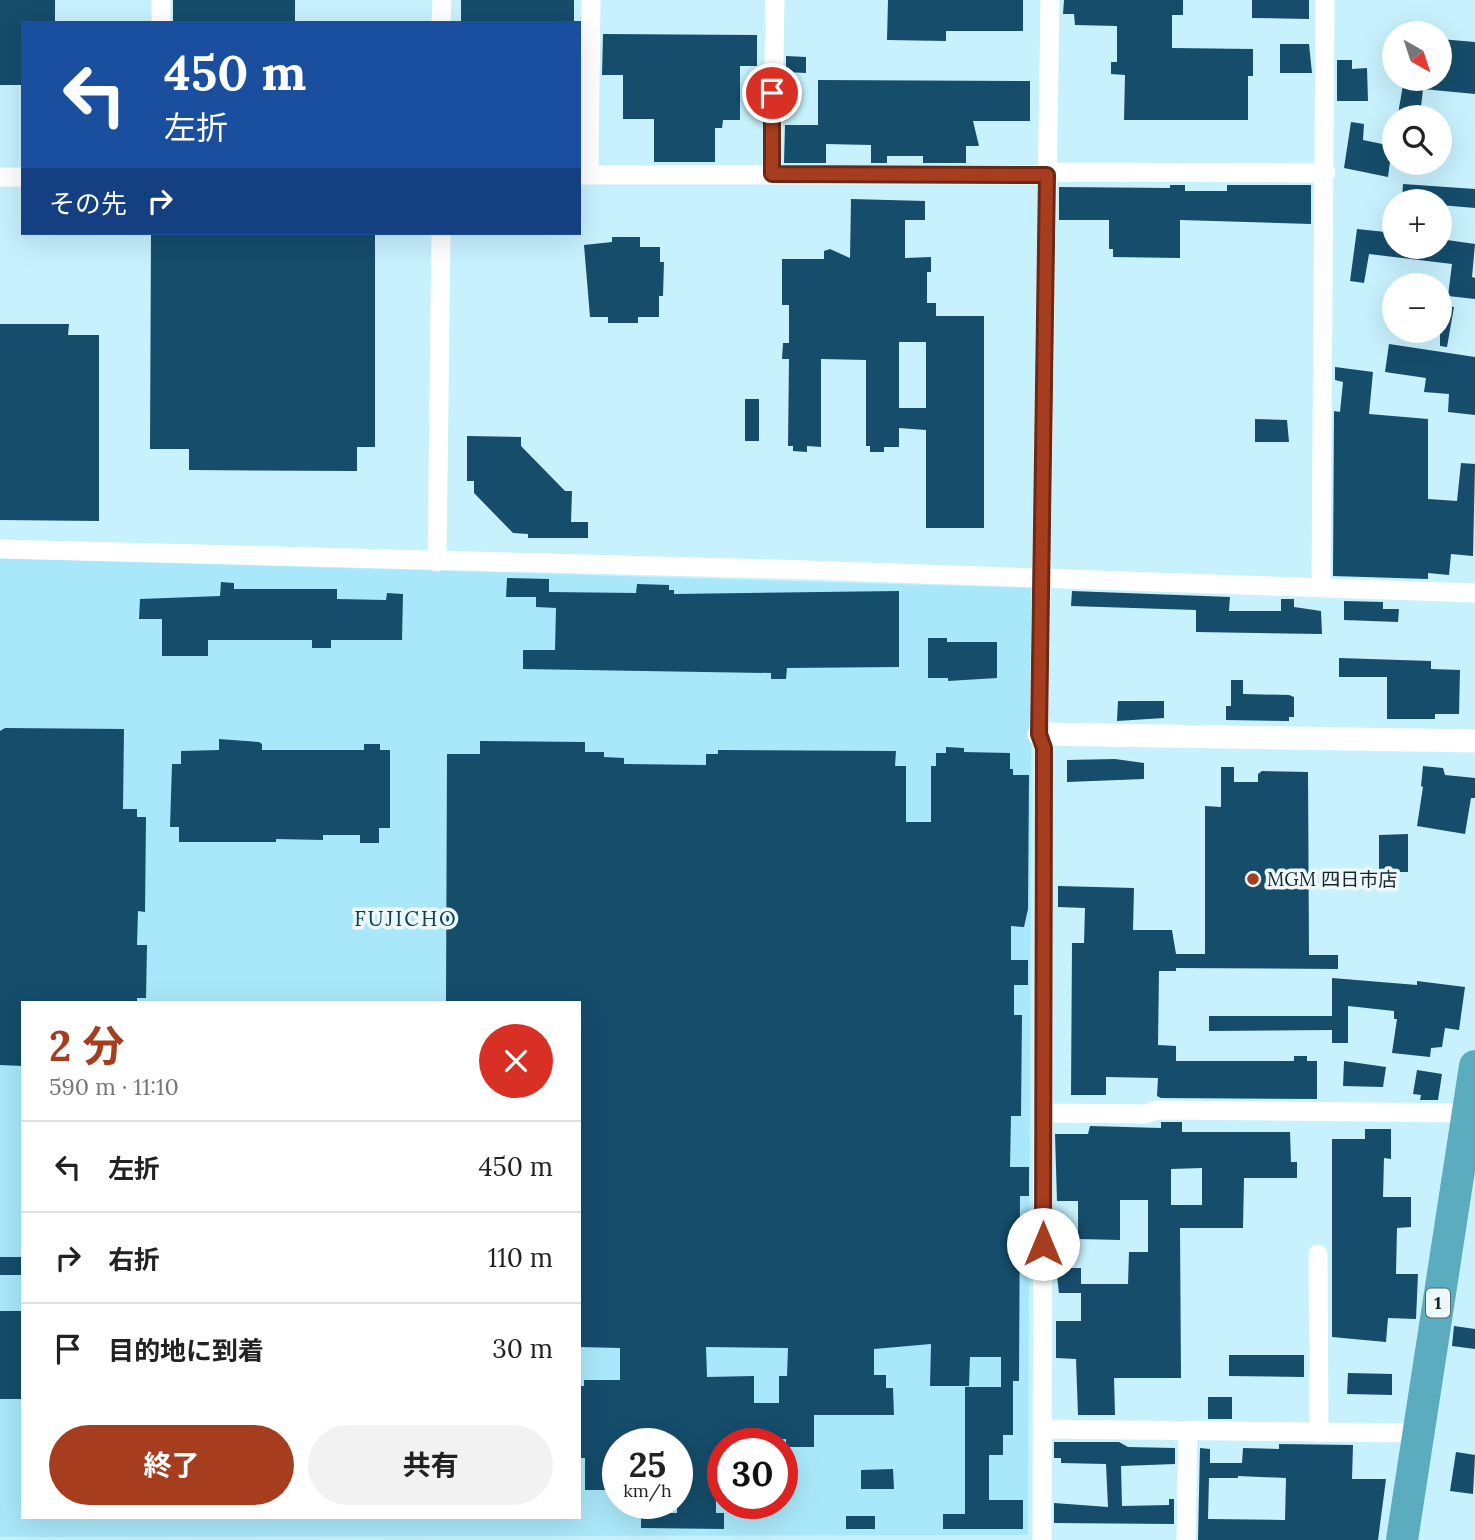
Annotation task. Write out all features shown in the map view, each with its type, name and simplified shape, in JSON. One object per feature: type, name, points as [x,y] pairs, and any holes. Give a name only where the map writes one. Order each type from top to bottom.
[{"type":"highway","name":"1","points":[[1402,1540],[1419,1433],[1464,1210],[1468,1113],[1475,1066]]},
{"type":"street","points":[[161,0],[161,21]]},
{"type":"street","points":[[442,0],[442,21]]},
{"type":"street","points":[[590,0],[584,175],[1326,173]]},
{"type":"street","points":[[772,174],[775,0]]},
{"type":"street","points":[[1042,1540],[1044,748],[1039,734],[1050,0]]},
{"type":"street","points":[[1321,587],[1326,173],[1325,0]]},
{"type":"street","points":[[0,177],[21,177]]},
{"type":"street","points":[[437,562],[441,235]]},
{"type":"street","points":[[0,549],[1475,593]]},
{"type":"street","points":[[1039,734],[1475,741]]},
{"type":"street","points":[[1044,1113],[1145,1114],[1157,1110],[1468,1113]]},
{"type":"street","points":[[1318,1254],[1319,1433]]},
{"type":"street","points":[[1042,1429],[1419,1433]]},
{"type":"street","points":[[1186,1540],[1188,1430]]},
{"type":"shaded area","points":[[0,558],[1032,588],[1028,1535],[0,1537]]},
{"type":"building","points":[[0,0],[55,0],[55,21],[21,21],[21,85],[0,85]]},
{"type":"building","points":[[173,0],[295,0],[295,21],[173,21]]},
{"type":"building","points":[[461,0],[574,0],[574,21],[461,21]]},
{"type":"building","points":[[888,0],[1023,0],[1023,31],[946,31],[946,41],[887,40]]},
{"type":"building","points":[[1064,0],[1183,0],[1183,15],[1172,15],[1172,48],[1253,49],[1253,76],[1248,76],[1248,120],[1124,120],[1125,75],[1111,74],[1111,62],[1117,62],[1117,26],[1075,25],[1074,14],[1063,14]]},
{"type":"building","points":[[1252,0],[1309,0],[1309,19],[1252,18]]},
{"type":"building","points":[[603,34],[757,35],[757,66],[740,66],[740,120],[723,120],[722,128],[715,128],[715,162],[654,162],[654,119],[623,119],[623,75],[602,75]]},
{"type":"building","points":[[1452,40],[1475,42],[1475,94],[1444,91],[1452,91]]},
{"type":"building","points":[[1280,44],[1309,44],[1312,73],[1280,73]]},
{"type":"building","points":[[786,56],[806,57],[806,73],[786,72]]},
{"type":"building","points":[[1337,60],[1352,60],[1352,69],[1367,68],[1368,101],[1337,101]]},
{"type":"building","points":[[818,80],[1030,81],[1030,121],[973,121],[979,146],[966,146],[966,163],[923,163],[923,156],[887,156],[887,163],[871,163],[871,145],[826,144],[826,163],[784,163],[785,125],[818,125]]},
{"type":"building","points":[[1402,91],[1423,91],[1421,105],[1400,105]]},
{"type":"building","points":[[1351,122],[1364,124],[1363,140],[1382,144],[1382,175],[1388,177],[1344,168]]},
{"type":"building","points":[[1403,184],[1475,189],[1475,208],[1452,206],[1452,189],[1403,189]]},
{"type":"building","points":[[1170,185],[1185,185],[1185,191],[1227,191],[1227,185],[1311,185],[1311,224],[1180,220],[1180,258],[1113,257],[1113,249],[1109,249],[1109,220],[1059,220],[1059,187],[1170,188]]},
{"type":"building","points":[[851,199],[925,201],[925,220],[905,220],[905,258],[931,257],[931,272],[927,272],[927,303],[936,303],[936,316],[984,316],[984,528],[926,528],[926,430],[899,428],[899,447],[884,447],[884,452],[870,452],[870,446],[866,446],[866,360],[821,359],[821,447],[807,446],[807,452],[793,451],[793,446],[788,446],[789,359],[782,359],[783,343],[789,343],[789,305],[782,305],[782,259],[824,259],[824,251],[830,249],[850,258]],"holes":[[[899,342],[926,342],[926,408],[899,408]]]},
{"type":"building","points":[[1357,229],[1382,232],[1382,256],[1369,254],[1364,283],[1350,281]]},
{"type":"building","points":[[151,235],[375,235],[375,447],[357,447],[357,471],[189,470],[189,449],[150,449]]},
{"type":"building","points":[[612,237],[640,237],[640,247],[660,247],[660,262],[664,262],[659,317],[638,317],[638,323],[608,323],[608,317],[590,317],[584,245],[612,242]]},
{"type":"building","points":[[1452,241],[1475,244],[1472,277],[1475,278],[1475,299],[1452,296],[1452,264],[1410,259],[1452,259]]},
{"type":"building","points":[[0,324],[69,324],[68,335],[99,335],[99,521],[0,520]]},
{"type":"building","points":[[1389,344],[1475,357],[1475,415],[1448,412],[1449,394],[1424,392],[1426,378],[1385,372]]},
{"type":"building","points":[[1335,367],[1373,372],[1369,414],[1428,419],[1428,499],[1457,501],[1461,463],[1475,464],[1473,556],[1451,554],[1449,575],[1428,573],[1428,579],[1333,576],[1334,411],[1340,412],[1343,382],[1335,380]]},
{"type":"building","points":[[745,399],[759,399],[759,441],[745,441]]},
{"type":"building","points":[[1255,419],[1287,420],[1289,442],[1255,442]]},
{"type":"building","points":[[467,436],[521,437],[521,446],[565,491],[572,491],[571,522],[588,522],[588,538],[528,538],[528,534],[513,533],[474,493],[474,481],[467,481]]},
{"type":"building","points":[[507,578],[549,579],[549,592],[636,593],[637,584],[669,585],[669,590],[674,590],[674,594],[899,591],[899,667],[787,668],[786,679],[771,679],[771,673],[523,669],[523,650],[555,650],[556,608],[536,607],[536,597],[506,597]]},
{"type":"building","points":[[221,582],[234,583],[234,589],[337,589],[337,599],[386,600],[387,593],[403,594],[402,640],[331,640],[331,648],[312,648],[312,640],[208,640],[208,656],[162,656],[162,619],[139,619],[140,599],[220,596]]},
{"type":"building","points":[[1072,591],[1230,597],[1229,611],[1281,611],[1281,599],[1294,599],[1294,607],[1321,611],[1322,634],[1196,632],[1196,610],[1071,606]]},
{"type":"building","points":[[1344,601],[1383,602],[1383,609],[1399,609],[1398,622],[1344,620]]},
{"type":"building","points":[[928,638],[947,638],[947,642],[997,642],[997,678],[948,681],[948,678],[928,678]]},
{"type":"building","points":[[1339,658],[1431,661],[1431,669],[1460,670],[1459,714],[1435,714],[1435,719],[1387,719],[1387,677],[1339,677]]},
{"type":"building","points":[[1231,680],[1243,680],[1243,694],[1294,697],[1294,717],[1289,717],[1289,721],[1226,720],[1226,706],[1231,706]]},
{"type":"building","points":[[1118,701],[1164,701],[1164,718],[1117,721]]},
{"type":"building","points":[[5,728],[124,729],[123,809],[137,809],[137,817],[146,817],[145,912],[138,911],[137,945],[147,945],[146,998],[137,998],[137,1001],[21,1001],[21,1066],[0,1065],[0,731]]},
{"type":"building","points":[[219,739],[259,742],[262,744],[262,750],[364,750],[364,744],[380,744],[380,750],[390,750],[390,828],[379,828],[379,843],[360,843],[360,835],[323,835],[323,840],[276,839],[276,842],[179,842],[179,827],[170,827],[172,764],[181,764],[181,751],[219,750]]},
{"type":"building","points":[[480,741],[585,742],[585,752],[604,752],[604,757],[624,758],[624,764],[706,765],[706,754],[718,754],[718,750],[896,751],[895,766],[906,766],[906,822],[931,822],[931,766],[936,766],[936,753],[946,753],[946,747],[964,748],[964,752],[1010,753],[1010,769],[1013,769],[1013,775],[1029,775],[1028,909],[1024,927],[1011,926],[1011,960],[1028,960],[1028,985],[1014,985],[1014,1015],[1022,1015],[1021,1116],[1011,1116],[1010,1167],[1029,1167],[1029,1196],[1020,1196],[1019,1381],[1013,1381],[1013,1435],[1003,1435],[1003,1455],[989,1455],[989,1500],[1023,1500],[1023,1529],[943,1529],[943,1514],[965,1514],[965,1387],[1001,1387],[1001,1357],[970,1357],[969,1386],[930,1386],[931,1344],[874,1349],[874,1375],[886,1375],[886,1388],[893,1388],[894,1415],[814,1415],[814,1447],[798,1447],[798,1428],[707,1428],[707,1519],[724,1519],[724,1529],[641,1528],[641,1519],[693,1519],[693,1428],[602,1428],[602,1490],[585,1490],[585,1458],[581,1458],[581,1386],[584,1386],[584,1380],[620,1380],[620,1348],[581,1347],[581,1001],[446,1001],[447,754],[480,754]],"holes":[[[706,1347],[788,1348],[787,1376],[779,1376],[779,1403],[754,1403],[754,1376],[707,1377]]]},
{"type":"building","points":[[1115,759],[1144,763],[1144,779],[1067,782],[1067,760]]},
{"type":"building","points":[[1423,766],[1443,768],[1445,775],[1475,778],[1475,798],[1471,798],[1465,834],[1417,826]]},
{"type":"building","points":[[1221,767],[1234,767],[1234,782],[1258,782],[1258,774],[1262,771],[1308,772],[1309,955],[1338,955],[1338,969],[1176,968],[1176,971],[1159,971],[1158,1045],[1176,1046],[1176,1061],[1294,1061],[1294,1056],[1307,1056],[1307,1061],[1317,1061],[1317,1099],[1161,1098],[1157,1096],[1158,1078],[1106,1077],[1106,1095],[1071,1095],[1072,943],[1084,943],[1085,908],[1058,907],[1058,886],[1134,888],[1133,930],[1172,930],[1176,954],[1205,954],[1205,806],[1221,807]]},
{"type":"building","points":[[1408,834],[1408,872],[1379,872],[1379,835]]},
{"type":"building","points":[[1332,978],[1417,985],[1417,981],[1465,987],[1459,1030],[1445,1028],[1442,1047],[1431,1048],[1430,1057],[1392,1053],[1397,1019],[1394,1019],[1394,1011],[1348,1006],[1348,1043],[1332,1043],[1332,1030],[1209,1031],[1209,1016],[1332,1016]]},
{"type":"building","points":[[1344,1061],[1386,1067],[1383,1087],[1343,1086]]},
{"type":"building","points":[[1417,1070],[1442,1074],[1438,1100],[1420,1100],[1421,1095],[1413,1094]]},
{"type":"building","points":[[1161,1122],[1182,1122],[1182,1132],[1290,1132],[1291,1162],[1297,1162],[1297,1178],[1244,1178],[1243,1228],[1180,1228],[1181,1378],[1114,1378],[1115,1415],[1078,1415],[1076,1359],[1056,1358],[1056,1321],[1081,1321],[1081,1284],[1128,1284],[1129,1252],[1148,1252],[1148,1200],[1120,1200],[1120,1240],[1078,1239],[1078,1201],[1057,1201],[1055,1134],[1088,1134],[1090,1126],[1161,1128]],"holes":[[[1202,1168],[1202,1205],[1171,1205],[1171,1169]]]},
{"type":"building","points":[[1365,1129],[1391,1129],[1391,1159],[1384,1158],[1383,1197],[1411,1197],[1411,1227],[1397,1228],[1396,1274],[1418,1274],[1416,1319],[1388,1318],[1386,1342],[1332,1337],[1332,1139],[1365,1139]]},
{"type":"building","points":[[0,1257],[21,1257],[21,1275],[0,1275]]},
{"type":"building","points":[[1056,1268],[1081,1268],[1081,1293],[1059,1293]]},
{"type":"building","points":[[0,1311],[21,1311],[21,1399],[0,1399]]},
{"type":"building","points":[[1454,1326],[1475,1329],[1475,1349],[1452,1346]]},
{"type":"building","points":[[1229,1355],[1304,1355],[1304,1377],[1229,1376]]},
{"type":"building","points":[[1348,1373],[1392,1374],[1392,1395],[1347,1394]]},
{"type":"building","points":[[1208,1397],[1232,1397],[1232,1419],[1208,1419]]},
{"type":"building","points":[[1054,1442],[1119,1442],[1128,1447],[1175,1448],[1175,1464],[1121,1466],[1122,1506],[1169,1505],[1169,1499],[1174,1499],[1174,1524],[1054,1523],[1054,1503],[1108,1507],[1106,1464],[1061,1463],[1061,1458],[1054,1458]]},
{"type":"building","points":[[1279,1444],[1353,1445],[1352,1479],[1386,1479],[1378,1540],[1198,1540],[1200,1448],[1210,1449],[1210,1463],[1242,1463],[1243,1448],[1279,1449]],"holes":[[[1209,1478],[1286,1478],[1285,1520],[1208,1519]]]},
{"type":"building","points":[[1456,1452],[1475,1455],[1473,1494],[1450,1491]]},
{"type":"building","points":[[893,1469],[894,1489],[861,1489],[861,1470]]},
{"type":"building","points":[[846,1516],[875,1516],[875,1529],[846,1529]]},
{"type":"place","name":"MGM 四日市店","points":[[1253,879]]},
{"type":"district","name":"FUJICHO","points":[[406,919]]},
{"type":"route","points":[[772,93],[772,174],[1047,175],[1039,734],[1044,748],[1043,1244]]}]
